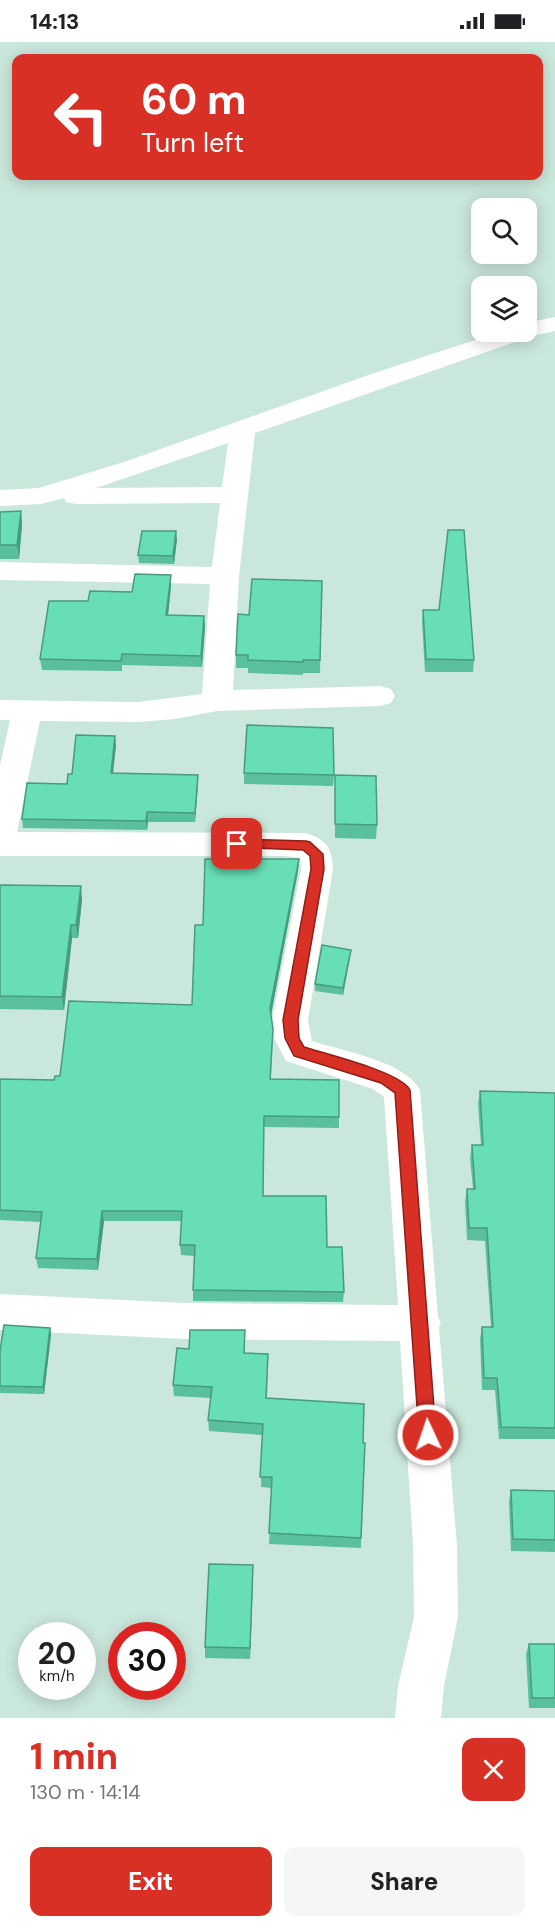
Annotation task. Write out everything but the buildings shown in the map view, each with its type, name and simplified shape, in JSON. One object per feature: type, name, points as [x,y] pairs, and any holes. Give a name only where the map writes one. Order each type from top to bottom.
[{"type":"street","points":[[537,328],[555,324]]},
{"type":"street","points":[[41,496],[136,467],[386,376],[491,342]]},
{"type":"street","points":[[217,701],[225,576],[243,428]]},
{"type":"street","points":[[0,498],[235,495]]},
{"type":"street","points":[[0,571],[225,576]]},
{"type":"street","points":[[0,838],[14,711],[138,712],[175,709],[217,701],[380,696]]},
{"type":"street","points":[[0,844],[285,844],[306,845],[316,854],[317,869],[290,1020],[292,1038],[299,1052],[386,1079],[402,1090],[421,1323],[435,1546],[436,1617],[421,1686],[418,1718]]},
{"type":"street","points":[[0,1312],[185,1321],[421,1323]]},
{"type":"route","points":[[237,844],[306,845],[316,854],[317,869],[290,1020],[292,1038],[299,1052],[386,1079],[402,1090],[428,1435]]}]
